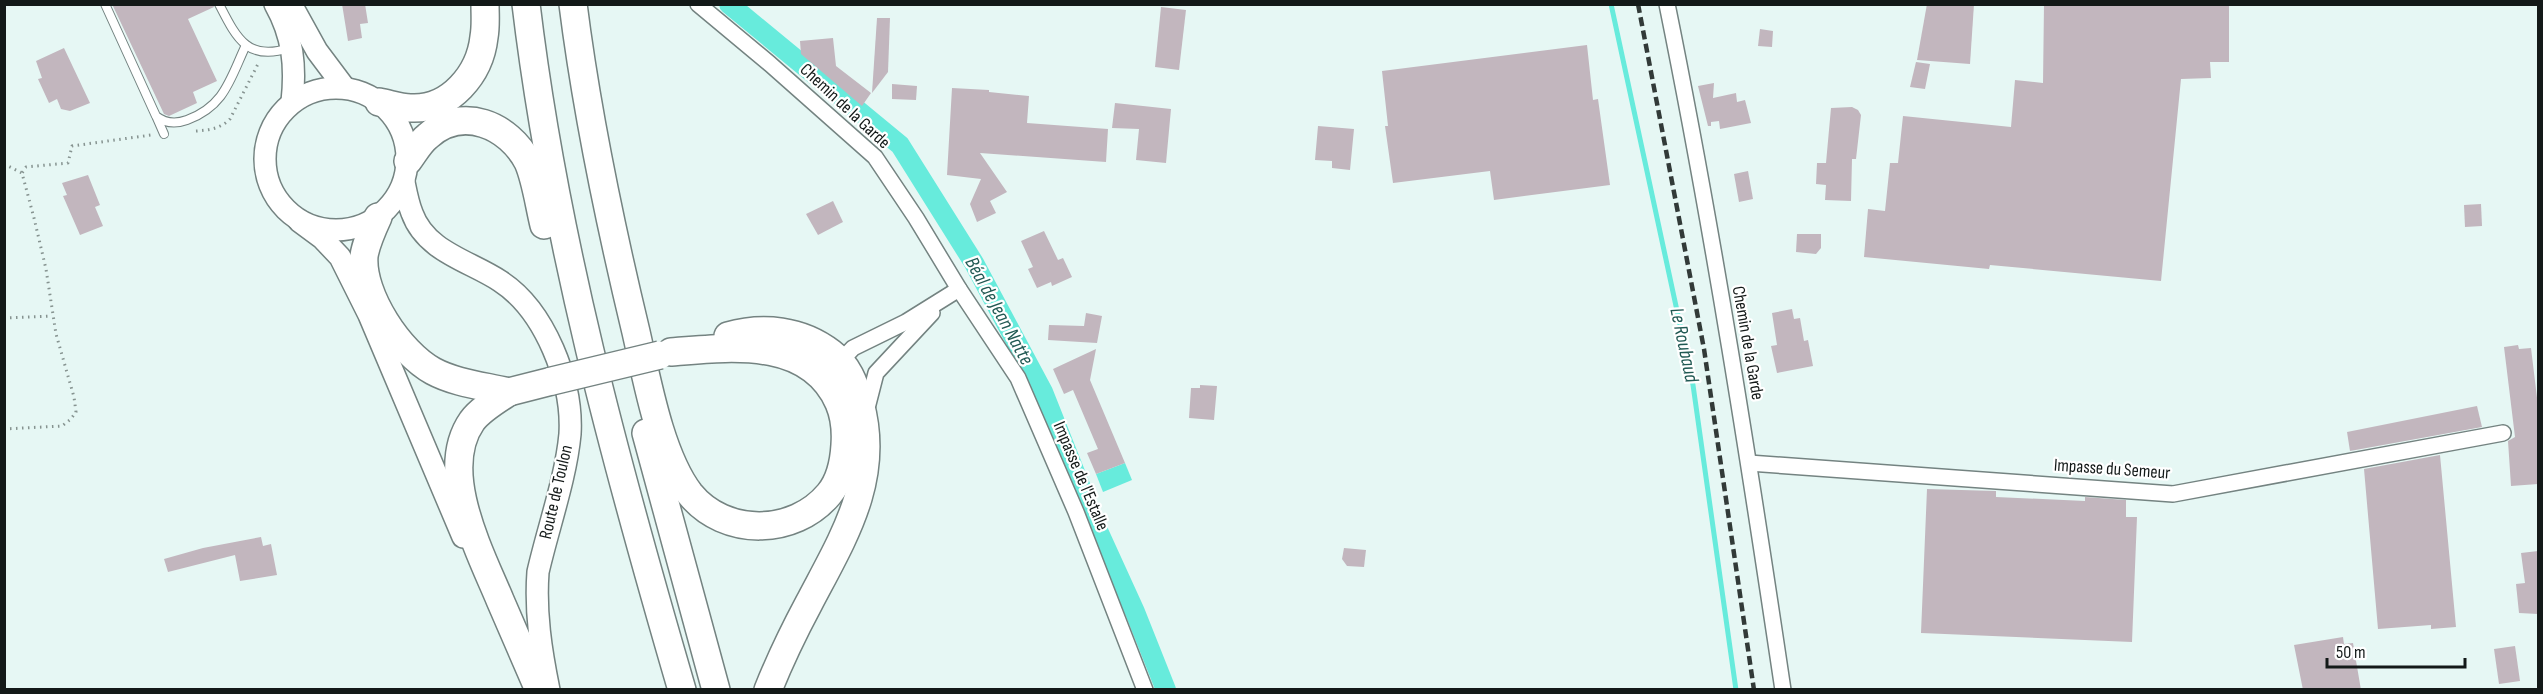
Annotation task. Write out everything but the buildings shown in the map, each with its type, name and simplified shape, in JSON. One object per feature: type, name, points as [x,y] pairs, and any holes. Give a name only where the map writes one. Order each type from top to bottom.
[{"type":"highway","points":[[379,102],[402,107],[423,108],[447,99],[461,87],[472,73],[484,39],[485,4]]},
{"type":"highway","points":[[526,4],[552,178],[576,296],[635,526],[682,690]]},
{"type":"highway","points":[[558,4],[570,89],[623,347],[716,690]]},
{"type":"highway","points":[[573,4],[596,152],[651,398],[672,462],[690,494],[705,508],[719,516],[753,527],[772,526],[792,520],[812,509],[829,494],[839,476],[844,456],[846,431],[843,411],[847,374]]},
{"type":"highway","points":[[406,172],[428,136],[444,126],[464,121],[482,122],[500,129],[514,142],[528,163],[607,487],[665,690]]},
{"type":"highway","points":[[378,217],[369,236],[364,256],[365,275],[378,308],[397,338],[409,352],[432,370],[447,377],[509,392]]},
{"type":"highway","points":[[373,325],[389,348],[429,382],[465,394],[509,392],[749,330],[789,333],[808,340],[847,374],[865,420],[867,467],[859,499],[846,534],[794,632],[768,690]]},
{"type":"highway","points":[[665,353],[716,348],[759,349],[796,360],[815,370],[847,374]]},
{"type":"highway","points":[[509,392],[472,420],[463,442],[459,477],[472,536],[538,690]]},
{"type":"main road","points":[[275,4],[293,47],[295,69],[292,102]]},
{"type":"main road","points":[[291,4],[317,51],[344,87]]},
{"type":"main road","points":[[299,221],[319,229],[339,231],[359,227],[378,217],[394,202],[406,172],[405,139],[395,118],[379,102],[363,92],[344,87],[326,88],[308,93],[292,102],[276,119],[267,140],[264,163],[269,186],[282,206],[299,221],[322,238],[340,257],[373,325],[528,690]]},
{"type":"main road","name":"Route de Toulon","points":[[406,172],[412,214],[428,238],[514,292],[541,322],[558,363],[567,401],[570,433],[538,572],[537,593],[549,690]]},
{"type":"street","name":"Chemin de la Garde","points":[[698,4],[875,157],[916,218],[959,289]]},
{"type":"street","name":"Chemin de la Garde","points":[[1667,4],[1749,462],[1784,690]]},
{"type":"street","points":[[847,374],[861,343],[906,322],[959,289]]},
{"type":"street","points":[[847,374],[922,322],[959,289]]},
{"type":"street","name":"Impasse de l'Estalle","points":[[959,289],[1018,378],[1076,512],[1145,690]]},
{"type":"street","name":"Impasse du Semeur","points":[[1749,462],[2173,494],[2504,433]]},
{"type":"lane","points":[[105,4],[164,134]]},
{"type":"lane","points":[[219,4],[235,36],[252,50],[279,51],[293,47]]},
{"type":"lane","points":[[156,116],[163,121],[181,122],[213,107],[222,96],[246,45]]},
{"type":"path","points":[[4,429],[62,426],[76,412],[52,316],[46,269],[22,173],[26,167],[68,163],[72,146],[223,126],[230,119],[248,86],[263,52]]},
{"type":"path","points":[[4,164],[22,173]]},
{"type":"path","points":[[4,318],[52,316]]},
{"type":"water","points":[[1125,463],[1132,480],[1103,492],[1096,474]]},
{"type":"waterway","name":"Béal de Jean Natte","points":[[729,4],[900,145],[974,263],[1043,392],[1099,533],[1135,612],[1166,690]]},
{"type":"waterway","name":"Le Roubaud","points":[[1611,4],[1693,385],[1736,690]]},
{"type":"railway","points":[[1638,4],[1704,349],[1754,690]]}]
